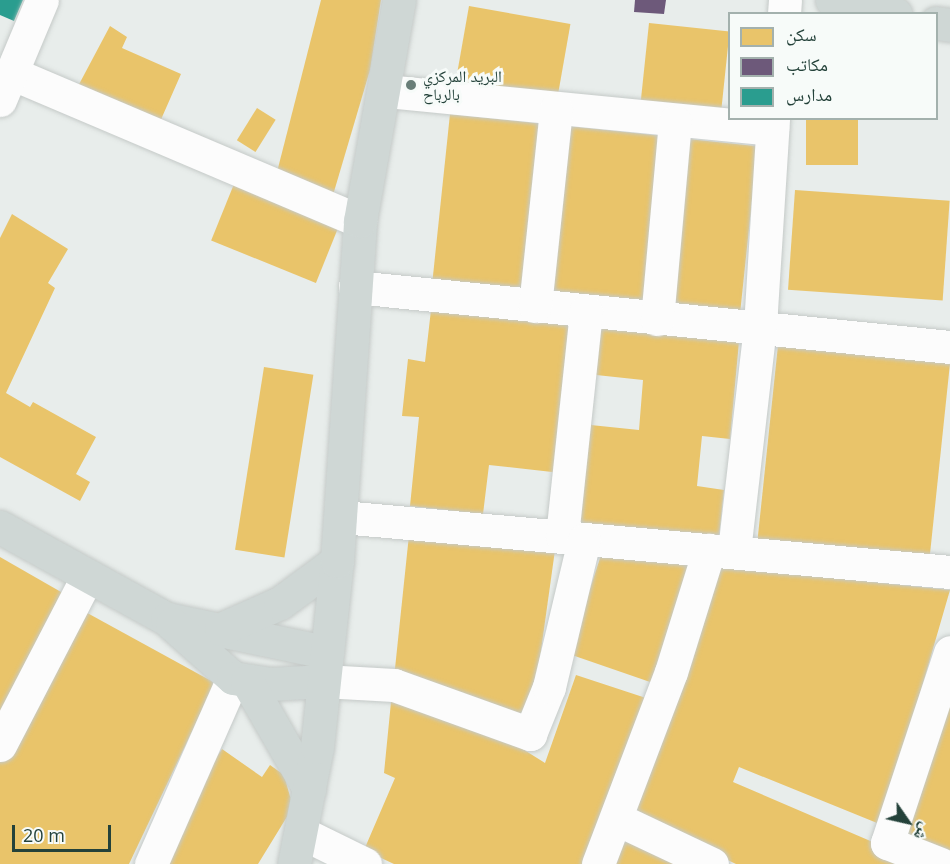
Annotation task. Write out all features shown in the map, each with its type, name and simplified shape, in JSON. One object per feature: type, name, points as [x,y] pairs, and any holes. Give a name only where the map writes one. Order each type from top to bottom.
[{"type":"main road","points":[[299,849],[332,672],[337,561],[342,517],[360,221],[386,91],[399,0]]},
{"type":"main road","points":[[832,0],[885,12]]},
{"type":"main road","points":[[0,527],[86,579],[167,619],[212,632],[272,637],[332,672]]},
{"type":"main road","points":[[212,632],[253,618],[337,561]]},
{"type":"main road","points":[[167,619],[240,680],[309,789]]},
{"type":"main road","points":[[240,680],[332,672]]},
{"type":"street","points":[[42,0],[6,87],[360,221]]},
{"type":"street","points":[[386,91],[675,122],[772,124],[760,326],[722,550],[598,864]]},
{"type":"street","points":[[535,306],[556,109]]},
{"type":"street","points":[[657,319],[675,122]]},
{"type":"street","points":[[355,287],[657,319],[760,326],[950,346]]},
{"type":"street","points":[[332,672],[394,685],[530,734],[549,687],[573,538],[586,311]]},
{"type":"street","points":[[342,517],[950,572]]},
{"type":"street","points":[[0,745],[86,579]]},
{"type":"street","points":[[940,864],[887,843],[950,652]]},
{"type":"street","points":[[151,864],[240,680]]},
{"type":"street","points":[[617,819],[712,864]]},
{"type":"street","points":[[299,849],[365,864]]},
{"type":"building: سكن","points":[[321,0],[381,0],[370,70],[333,195],[277,172]]},
{"type":"building: سكن","points":[[469,6],[570,24],[555,112],[454,94]]},
{"type":"building: سكن","points":[[649,23],[728,31],[721,117],[640,109]]},
{"type":"building: سكن","points":[[110,26],[127,37],[122,48],[181,74],[159,124],[76,90]]},
{"type":"building: سكن","points":[[257,108],[276,120],[256,152],[237,140]]},
{"type":"building: سكن","points":[[450,114],[540,123],[522,288],[433,279]]},
{"type":"building: سكن","points":[[806,120],[858,120],[858,165],[806,165]]},
{"type":"building: سكن","points":[[568,126],[660,136],[643,302],[551,292]]},
{"type":"building: سكن","points":[[688,139],[758,146],[740,311],[671,304]]},
{"type":"building: سكن","points":[[234,184],[339,226],[316,283],[211,241]]},
{"type":"building: سكن","points":[[795,190],[950,201],[943,301],[788,290]]},
{"type":"building: سكن","points":[[12,214],[68,249],[48,283],[55,288],[6,393],[30,407],[33,402],[96,437],[76,474],[90,482],[80,501],[0,457],[0,238]]},
{"type":"building: سكن","points":[[431,310],[577,325],[561,473],[489,465],[483,514],[410,506],[419,417],[402,416],[408,359],[425,362]]},
{"type":"building: سكن","points":[[592,326],[739,342],[730,439],[702,436],[697,486],[724,490],[719,537],[571,522],[581,424],[639,430],[643,380],[587,374]]},
{"type":"building: سكن","points":[[778,345],[950,363],[930,557],[758,539]]},
{"type":"building: سكن","points":[[264,367],[313,375],[284,558],[235,550]]},
{"type":"building: سكن","points":[[409,535],[555,550],[539,665],[521,724],[394,678]]},
{"type":"building: سكن","points":[[601,555],[693,564],[653,683],[569,654]]},
{"type":"building: سكن","points":[[0,557],[68,596],[0,727]]},
{"type":"building: سكن","points":[[715,566],[950,590],[882,825],[739,767],[733,782],[924,864],[736,864],[630,814]]},
{"type":"building: سكن","points":[[80,609],[215,683],[129,864],[0,864],[0,757]]},
{"type":"building: سكن","points":[[576,675],[652,700],[585,864],[394,864],[364,850],[395,778],[384,773],[392,692],[510,741],[545,763]]},
{"type":"building: سكن","points":[[950,699],[950,863],[899,842]]},
{"type":"building: سكن","points":[[222,749],[262,777],[270,765],[284,775],[293,807],[258,864],[160,864],[187,803]]},
{"type":"building: سكن","points":[[624,834],[685,864],[611,864]]},
{"type":"building: مكاتب","points":[[635,0],[666,0],[664,14],[634,12]]},
{"type":"building: مدارس","points":[[0,0],[23,0],[14,21],[0,15]]},
{"type":"place","name":"البريد المركزي بالرباح","points":[[411,85]]}]
